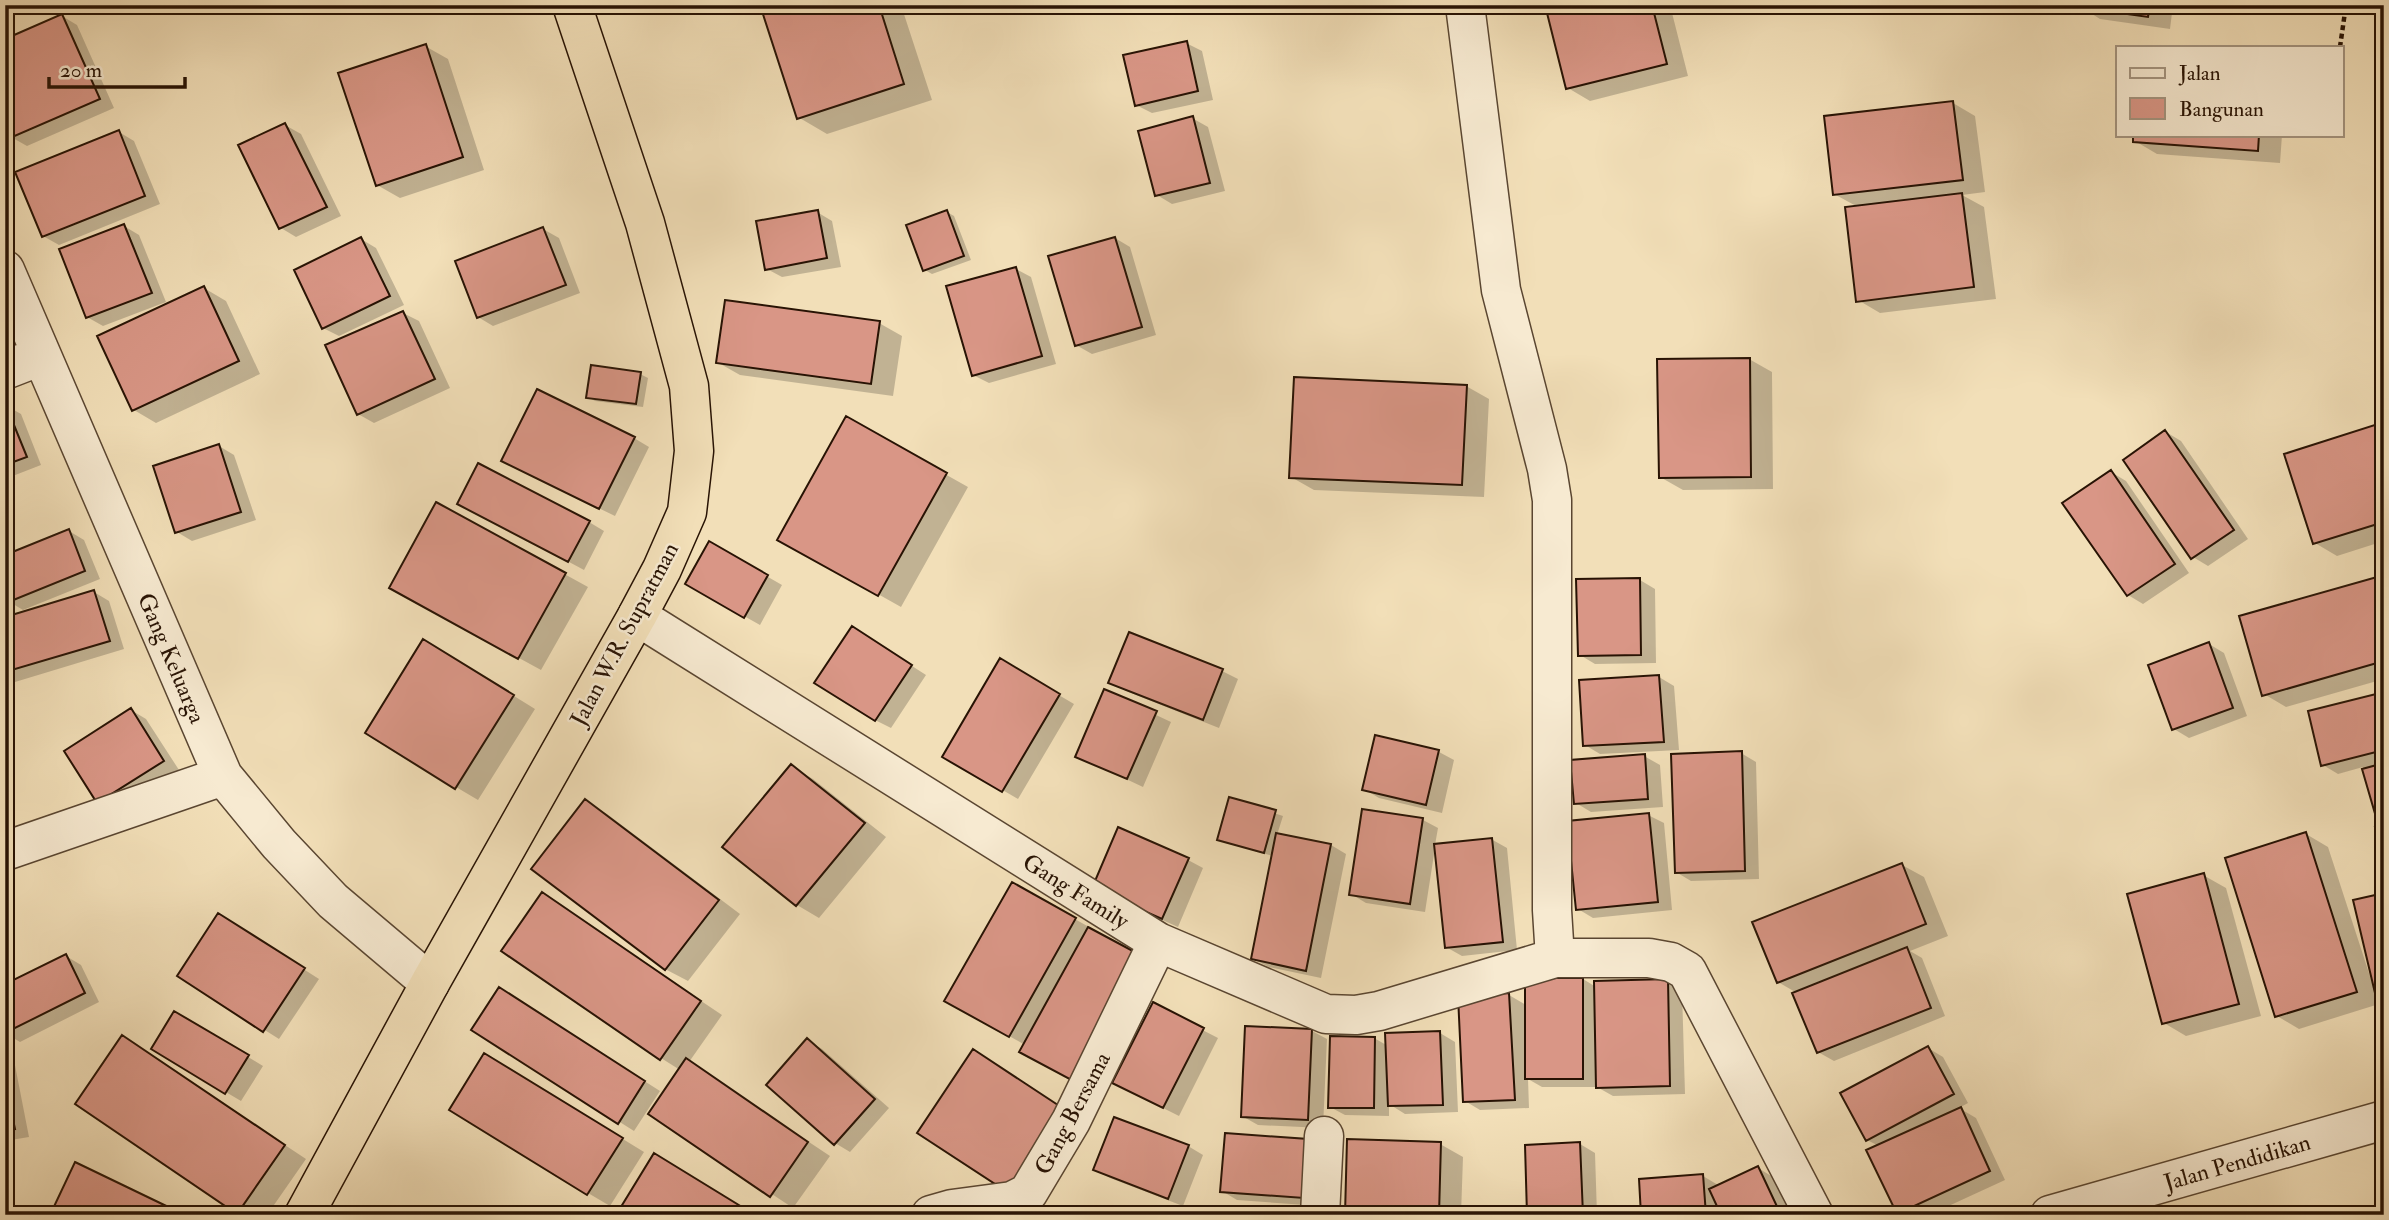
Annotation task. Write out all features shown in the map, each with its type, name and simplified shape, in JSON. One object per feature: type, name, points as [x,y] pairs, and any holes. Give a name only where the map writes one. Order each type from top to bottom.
[{"type":"highway","name":"Jalan W.R. Supratman","points":[[304,1215],[430,983],[637,616],[662,569],[687,512],[694,450],[689,386],[645,223],[572,5]]},
{"type":"street","points":[[1465,5],[1501,290],[1547,469],[1552,500],[1552,910],[1555,958]]},
{"type":"street","name":"Gang Keluarga","points":[[5,270],[223,776],[279,844],[333,901],[430,983]]},
{"type":"street","points":[[5,370],[41,356]]},
{"type":"street","name":"Gang Family","points":[[637,616],[1158,942],[1326,1014],[1356,1015],[1379,1011],[1555,958],[1649,958],[1671,962],[1687,971],[1814,1215]]},
{"type":"street","points":[[5,850],[223,776]]},
{"type":"street","name":"Gang Bersama","points":[[931,1215],[952,1209],[1012,1201],[1028,1193],[1071,1121],[1158,942]]},
{"type":"street","name":"Jalan Pendidikan","points":[[2050,1215],[2384,1120]]},
{"type":"street","points":[[1320,1215],[1324,1136]]},
{"type":"path","points":[[2340,46],[2346,5]]},
{"type":"building","points":[[760,5],[879,5],[904,84],[797,119]]},
{"type":"building","points":[[1545,5],[1652,5],[1667,64],[1566,89]]},
{"type":"building","points":[[2076,5],[2150,5],[2148,17]]},
{"type":"building","points":[[62,14],[100,99],[10,138],[5,128],[5,39]]},
{"type":"building","points":[[1187,41],[1198,91],[1135,106],[1123,55]]},
{"type":"building","points":[[426,44],[463,157],[376,186],[338,73]]},
{"type":"building","points":[[1953,101],[1963,180],[1833,195],[1824,116]]},
{"type":"building","points":[[1193,116],[1210,183],[1155,196],[1138,131]]},
{"type":"building","points":[[285,123],[327,207],[279,229],[238,145]]},
{"type":"building","points":[[119,130],[145,196],[42,237],[15,172]]},
{"type":"building","points":[[2133,136],[2259,136],[2258,151],[2133,142]]},
{"type":"building","points":[[1962,193],[1974,287],[1856,302],[1845,207]]},
{"type":"building","points":[[818,210],[827,258],[765,270],[756,221]]},
{"type":"building","points":[[947,210],[964,256],[923,271],[906,225]]},
{"type":"building","points":[[124,224],[152,293],[86,318],[59,249]]},
{"type":"building","points":[[543,227],[566,285],[477,318],[455,261]]},
{"type":"building","points":[[361,237],[390,296],[322,329],[294,270]]},
{"type":"building","points":[[1115,237],[1142,327],[1075,346],[1048,256]]},
{"type":"building","points":[[1016,267],[1042,356],[972,376],[946,286]]},
{"type":"building","points":[[204,286],[239,361],[132,411],[97,336]]},
{"type":"building","points":[[725,300],[880,321],[871,384],[716,363]]},
{"type":"building","points":[[403,311],[435,379],[357,415],[325,345]]},
{"type":"building","points":[[1750,358],[1751,477],[1659,478],[1657,359]]},
{"type":"building","points":[[591,365],[641,372],[636,404],[586,398]]},
{"type":"building","points":[[1294,377],[1467,385],[1462,485],[1289,478]]},
{"type":"building","points":[[537,389],[635,437],[599,509],[501,461]]},
{"type":"building","points":[[5,403],[27,457],[5,465]]},
{"type":"building","points":[[846,416],[947,473],[878,596],[777,540]]},
{"type":"building","points":[[2384,422],[2384,522],[2313,544],[2284,454]]},
{"type":"building","points":[[2165,430],[2234,530],[2191,559],[2123,460]]},
{"type":"building","points":[[219,444],[241,512],[175,533],[153,466]]},
{"type":"building","points":[[478,463],[590,521],[568,562],[457,504]]},
{"type":"building","points":[[2111,470],[2175,564],[2127,596],[2062,503]]},
{"type":"building","points":[[436,502],[566,573],[518,659],[389,588]]},
{"type":"building","points":[[69,529],[85,571],[6,603],[5,555]]},
{"type":"building","points":[[709,541],[768,575],[744,618],[685,584]]},
{"type":"building","points":[[2377,577],[2384,600],[2384,661],[2262,696],[2239,616]]},
{"type":"building","points":[[1640,578],[1641,655],[1578,656],[1576,579]]},
{"type":"building","points":[[94,590],[110,641],[5,672],[5,617]]},
{"type":"building","points":[[852,626],[912,665],[875,721],[814,683]]},
{"type":"building","points":[[1129,632],[1223,669],[1203,720],[1108,683]]},
{"type":"building","points":[[423,639],[514,695],[455,789],[365,733]]},
{"type":"building","points":[[2209,642],[2233,708],[2172,730],[2148,665]]},
{"type":"building","points":[[1000,658],[1060,694],[1002,792],[942,757]]},
{"type":"building","points":[[1659,675],[1664,742],[1583,746],[1579,680]]},
{"type":"building","points":[[1104,689],[1157,711],[1127,779],[1075,757]]},
{"type":"building","points":[[2384,692],[2384,750],[2321,766],[2308,711]]},
{"type":"building","points":[[131,708],[164,761],[97,803],[64,751]]},
{"type":"building","points":[[1375,735],[1439,750],[1426,805],[1362,790]]},
{"type":"building","points":[[1742,751],[1745,871],[1675,873],[1671,754]]},
{"type":"building","points":[[1645,754],[1648,799],[1574,804],[1570,760]]},
{"type":"building","points":[[2384,763],[2384,815],[2376,817],[2362,769]]},
{"type":"building","points":[[791,764],[865,823],[796,906],[722,847]]},
{"type":"building","points":[[1229,797],[1276,810],[1264,853],[1217,840]]},
{"type":"building","points":[[585,799],[719,900],[665,970],[531,869]]},
{"type":"building","points":[[1362,809],[1423,818],[1410,904],[1349,895]]},
{"type":"building","points":[[1649,813],[1658,902],[1576,910],[1567,821]]},
{"type":"building","points":[[2384,825],[2384,857],[2375,827]]},
{"type":"building","points":[[1118,827],[1189,858],[1162,919],[1092,888]]},
{"type":"building","points":[[2306,832],[2357,992],[2275,1017],[2225,858]]},
{"type":"building","points":[[1276,833],[1331,844],[1306,971],[1251,959]]},
{"type":"building","points":[[1492,838],[1503,942],[1445,948],[1434,844]]},
{"type":"building","points":[[1902,863],[1926,924],[1777,983],[1752,922]]},
{"type":"building","points":[[2204,873],[2239,1004],[2162,1024],[2127,894]]},
{"type":"building","points":[[1012,882],[1076,918],[1009,1037],[944,1001]]},
{"type":"building","points":[[542,892],[701,1001],[660,1060],[501,951]]},
{"type":"building","points":[[2384,893],[2384,1031],[2353,900]]},
{"type":"building","points":[[218,913],[305,968],[263,1032],[177,976]]},
{"type":"building","points":[[1088,927],[1146,958],[1077,1083],[1019,1052]]},
{"type":"building","points":[[1907,947],[1931,1008],[1817,1053],[1792,993]]},
{"type":"building","points":[[66,954],[85,993],[5,1033],[5,984]]},
{"type":"building","points":[[1525,978],[1583,978],[1583,1079],[1525,1079]]},
{"type":"building","points":[[1668,979],[1670,1086],[1596,1088],[1594,981]]},
{"type":"building","points":[[499,987],[645,1081],[618,1124],[471,1030]]},
{"type":"building","points":[[1509,993],[1515,1100],[1463,1102],[1458,996]]},
{"type":"building","points":[[1153,1002],[1204,1028],[1163,1108],[1112,1083]]},
{"type":"building","points":[[174,1011],[249,1055],[225,1094],[151,1049]]},
{"type":"building","points":[[1245,1026],[1312,1029],[1308,1120],[1241,1117]]},
{"type":"building","points":[[1440,1031],[1443,1105],[1388,1106],[1385,1033]]},
{"type":"building","points":[[122,1035],[285,1145],[237,1214],[75,1104]]},
{"type":"building","points":[[1330,1036],[1375,1037],[1374,1108],[1328,1108]]},
{"type":"building","points":[[807,1038],[875,1099],[834,1145],[766,1085]]},
{"type":"building","points":[[1928,1046],[1954,1094],[1866,1141],[1840,1093]]},
{"type":"building","points":[[973,1049],[1067,1111],[1012,1195],[917,1133]]},
{"type":"building","points":[[484,1053],[623,1138],[587,1195],[449,1110]]},
{"type":"building","points":[[686,1058],[808,1142],[770,1197],[648,1114]]},
{"type":"building","points":[[5,1080],[15,1129],[5,1130]]},
{"type":"building","points":[[1961,1107],[1990,1171],[1897,1214],[1866,1150]]},
{"type":"building","points":[[1114,1117],[1189,1145],[1168,1199],[1093,1170]]},
{"type":"building","points":[[1225,1133],[1308,1139],[1304,1198],[1220,1192]]},
{"type":"building","points":[[1347,1139],[1441,1142],[1439,1215],[1345,1215]]},
{"type":"building","points":[[1580,1142],[1583,1215],[1527,1215],[1525,1145]]},
{"type":"building","points":[[654,1153],[755,1215],[616,1215]]},
{"type":"building","points":[[75,1162],[185,1215],[50,1215]]},
{"type":"building","points":[[1758,1166],[1781,1215],[1721,1215],[1709,1189]]},
{"type":"building","points":[[1703,1174],[1706,1215],[1641,1215],[1639,1179]]},
{"type":"building","points":[[1217,1206],[1294,1210],[1294,1215],[1217,1215]]}]
